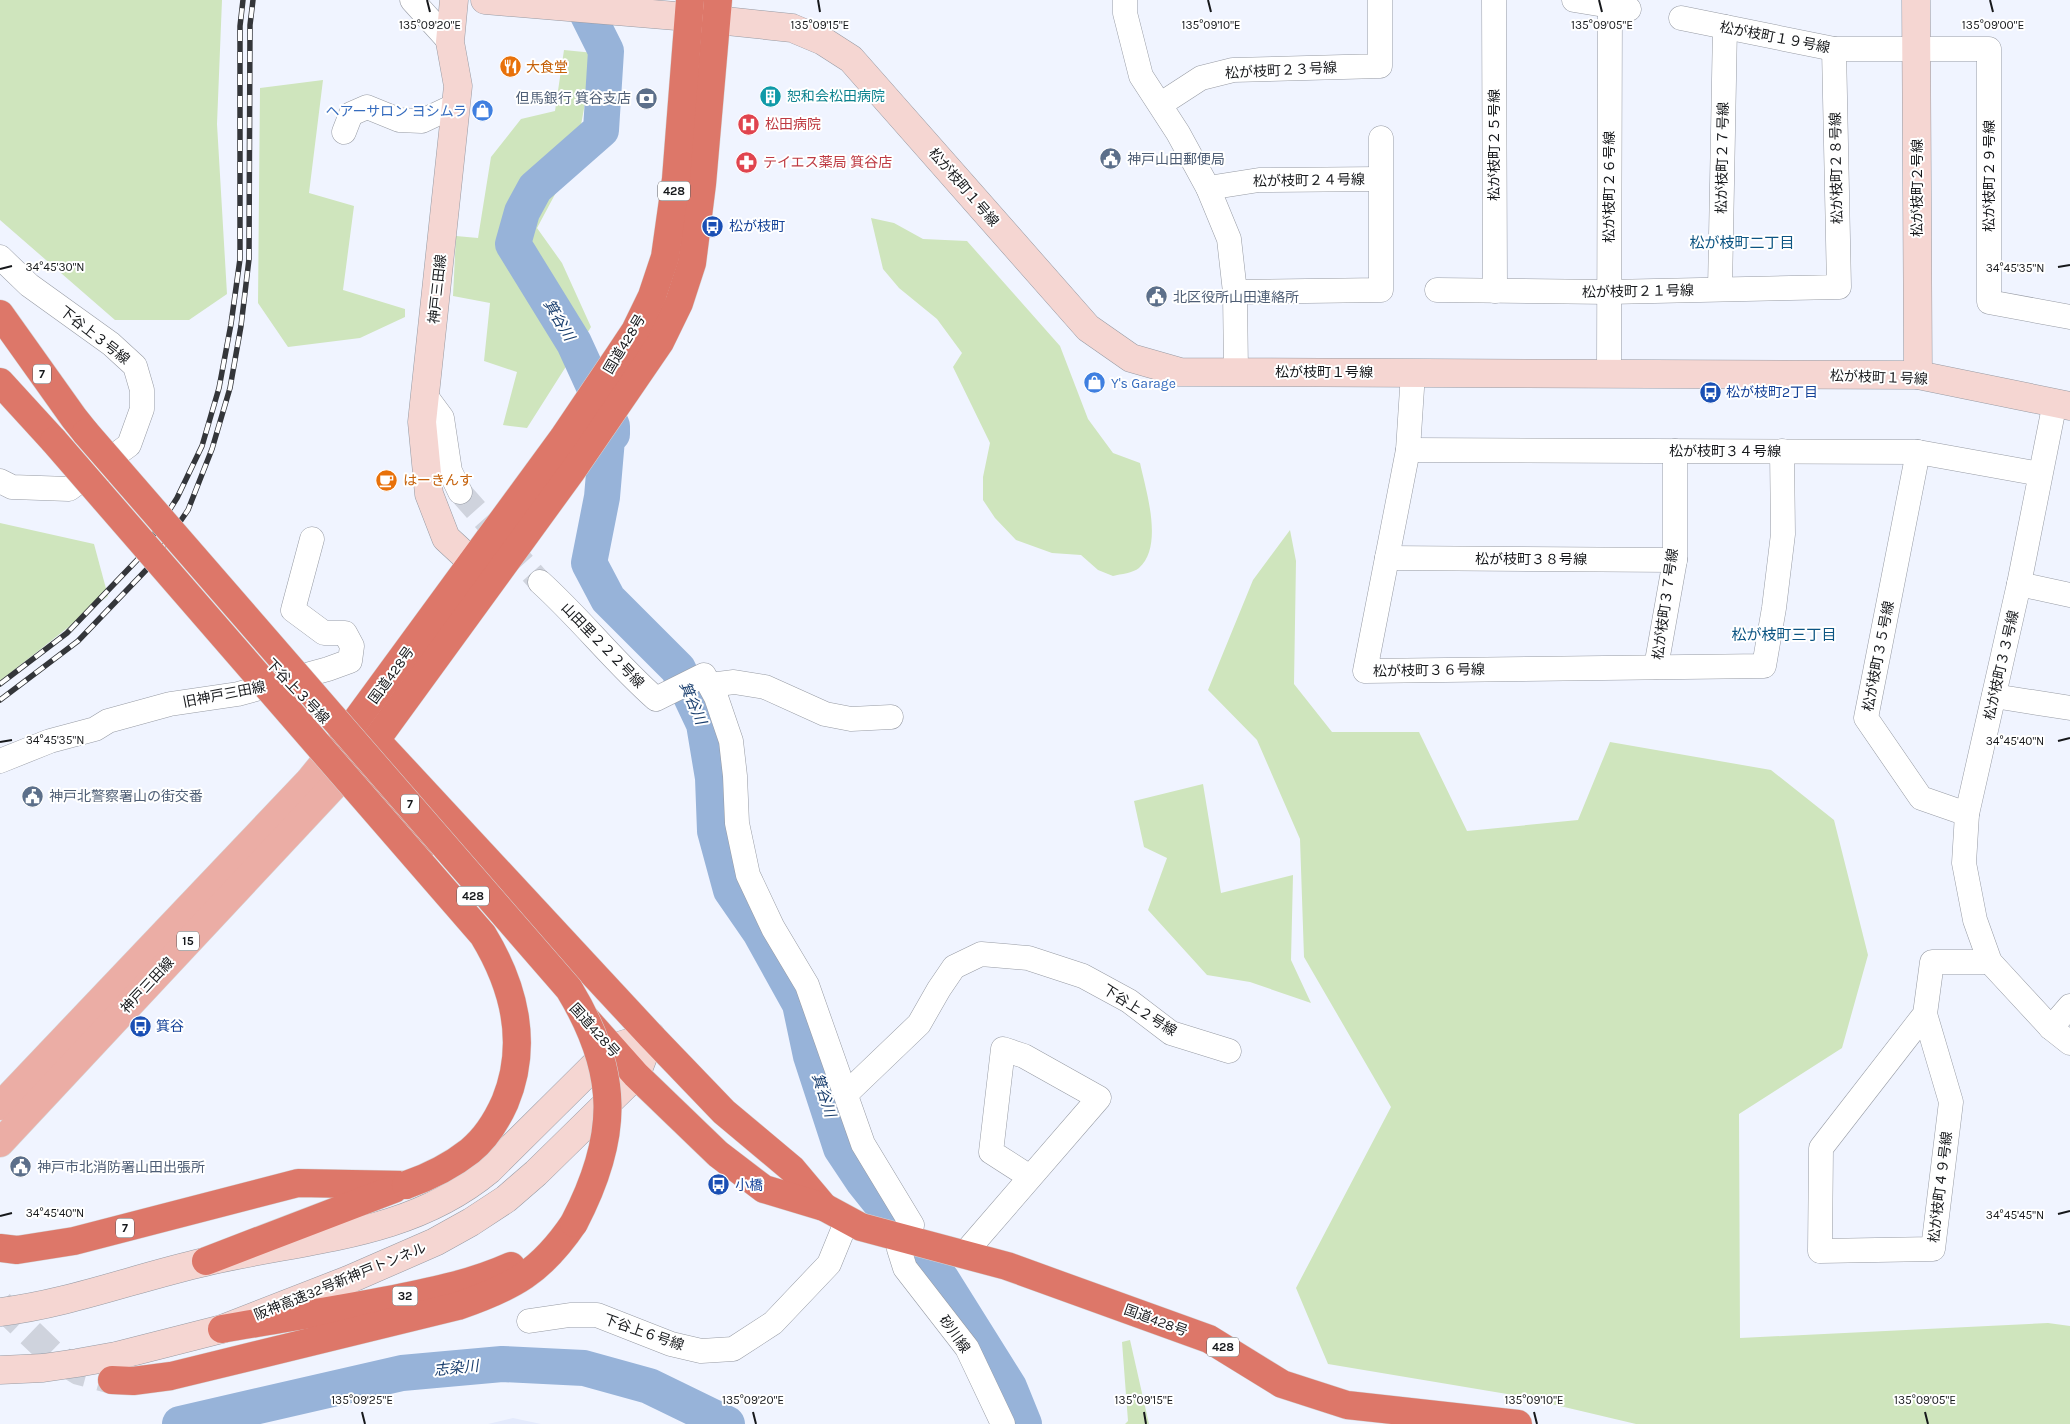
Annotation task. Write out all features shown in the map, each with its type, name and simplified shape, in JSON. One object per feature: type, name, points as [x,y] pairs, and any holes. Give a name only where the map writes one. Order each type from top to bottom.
[{"type":"highway","name":"国道428号","points":[[689,8],[676,179],[664,257],[652,296],[619,355],[563,438],[344,738],[354,765],[636,1074],[718,1154],[764,1189],[835,1214],[861,1227],[1007,1266],[1209,1338],[1282,1384],[1347,1405],[1518,1424]]},
{"type":"highway","name":"国道428号","points":[[717,10],[702,184],[692,263],[679,303],[660,342],[571,472],[376,740],[724,1112],[792,1169],[835,1214]]},
{"type":"highway","name":"7","points":[[0,314],[80,425]]},
{"type":"highway","name":"7","points":[[0,340],[80,425],[569,989],[587,1020],[602,1062],[606,1088],[607,1116],[605,1142],[598,1170],[574,1223]]},
{"type":"highway","name":"7","points":[[0,382],[54,441],[483,935],[497,958],[508,985],[516,1019],[518,1037],[516,1064],[510,1089],[500,1114],[487,1133],[471,1150],[428,1177],[206,1261]]},
{"type":"highway","name":"7","points":[[0,390],[54,441]]},
{"type":"highway","name":"7","points":[[0,1248],[17,1250],[74,1241],[298,1183],[406,1185]]},
{"type":"highway","name":"32","points":[[222,1329],[372,1303],[454,1286],[478,1279],[510,1266],[532,1254],[574,1223]]},
{"type":"highway","points":[[112,1380],[133,1382],[171,1376],[458,1306],[481,1298],[523,1277],[542,1263],[558,1247],[574,1223]]},
{"type":"main road","name":"神戸三田線","points":[[0,1106],[302,788],[344,738]]},
{"type":"main road","name":"神戸三田線","points":[[0,1143],[376,740]]},
{"type":"street","points":[[412,0],[450,42]]},
{"type":"street","name":"神戸三田線","points":[[454,0],[450,42],[458,86],[422,422],[429,494],[446,538],[473,563]]},
{"type":"street","points":[[485,0],[643,12],[689,8]]},
{"type":"street","points":[[1125,0],[1126,13],[1141,76],[1178,132],[1208,188],[1229,240],[1236,292],[1236,372]]},
{"type":"street","name":"松が枝町２３号線","points":[[1161,104],[1201,78],[1232,70],[1380,66],[1380,0]]},
{"type":"street","name":"松が枝町２５号線","points":[[1494,0],[1495,291]]},
{"type":"street","points":[[1574,0],[1616,5]]},
{"type":"street","name":"松が枝町２号線","points":[[1916,0],[1918,375]]},
{"type":"street","name":"松が枝町２６号線","points":[[1609,374],[1609,292],[1616,5]]},
{"type":"street","name":"松が枝町１号線","points":[[689,8],[717,10],[792,28],[823,41],[851,59],[1088,328],[1131,358],[1180,372],[1918,375],[2062,404]]},
{"type":"street","name":"松が枝町１９号線","points":[[1681,18],[1834,49],[1989,49]]},
{"type":"street","name":"松が枝町２７号線","points":[[1720,290],[1725,26]]},
{"type":"street","name":"松が枝町２８号線","points":[[1834,49],[1839,287]]},
{"type":"street","name":"松が枝町２９号線","points":[[1989,49],[1990,302],[2070,317]]},
{"type":"street","points":[[344,132],[351,114],[367,107],[399,120],[422,121],[456,105]]},
{"type":"street","points":[[1236,292],[1381,290],[1380,138]]},
{"type":"street","name":"松が枝町２４号線","points":[[1208,188],[1259,180],[1380,179]]},
{"type":"street","name":"下谷上３号線","points":[[0,257],[29,285],[111,344],[135,366],[142,390],[142,409],[129,445],[69,490],[12,487],[0,481]]},
{"type":"street","name":"松が枝町２１号線","points":[[1436,290],[1609,292],[1839,287]]},
{"type":"street","name":"松が枝町３６号線","points":[[1413,373],[1408,450],[1365,670],[1764,666],[1774,608],[1782,534],[1782,451]]},
{"type":"street","points":[[425,395],[442,418],[450,471],[460,492]]},
{"type":"street","name":"松が枝町３３号線","points":[[2062,404],[2040,474],[2019,584],[1967,814],[1964,863],[1975,920],[1990,962],[2051,1028],[2070,1043]]},
{"type":"street","name":"松が枝町３４号線","points":[[1408,450],[1918,452],[2040,474]]},
{"type":"street","name":"松が枝町３７号線","points":[[1656,668],[1675,560],[1675,451]]},
{"type":"street","name":"松が枝町３５号線","points":[[1918,452],[1866,718],[1922,798],[1967,814]]},
{"type":"street","points":[[99,467],[146,522]]},
{"type":"street","name":"旧神戸三田線","points":[[0,761],[50,741],[95,729],[108,721],[170,704],[238,694],[350,661],[352,646],[345,633],[324,633],[293,610],[312,539]]},
{"type":"street","name":"下谷上３号線","points":[[174,554],[286,680],[344,738]]},
{"type":"street","name":"松が枝町３８号線","points":[[1387,558],[1675,560]]},
{"type":"street","name":"山田里２２２号線","points":[[540,582],[566,606],[642,687],[656,699],[703,682]]},
{"type":"street","points":[[2019,584],[2070,594]]},
{"type":"street","points":[[703,682],[734,682],[764,686],[825,714],[851,719],[891,717]]},
{"type":"street","name":"砂川線","points":[[703,682],[716,697],[731,741],[736,776],[737,823],[748,875],[773,928],[807,985],[847,1093],[863,1144],[902,1237],[905,1268],[967,1348],[1003,1424]]},
{"type":"street","points":[[1994,696],[2070,708]]},
{"type":"street","points":[[344,738],[376,740]]},
{"type":"street","name":"下谷上２号線","points":[[847,1093],[919,1024],[954,967],[981,954],[1028,958],[1083,976],[1129,1001],[1171,1033],[1229,1051]]},
{"type":"street","name":"松が枝町４９号線","points":[[1925,1014],[1821,1148],[1820,1251],[1933,1250],[1951,1102],[1925,1014],[1932,962],[1990,962]]},
{"type":"street","points":[[2051,1028],[2070,1006]]},
{"type":"street","points":[[0,1312],[47,1303],[206,1261],[360,1232],[417,1214],[468,1188],[489,1170],[612,1048],[652,1036]]},
{"type":"street","name":"阪神高速32号新神戸トンネル","points":[[0,1370],[43,1368],[116,1356],[222,1329],[393,1262],[435,1242],[471,1222],[506,1199],[536,1173],[636,1074],[652,1036]]},
{"type":"street","points":[[964,1254],[1099,1098],[1024,1056],[1003,1049],[991,1152],[1030,1177]]},
{"type":"street","name":"下谷上６号線","points":[[529,1321],[570,1315],[597,1315],[671,1344],[701,1351],[733,1349],[773,1323],[829,1264],[835,1214]]},
{"type":"shaded area","points":[[513,1418],[541,1424],[488,1424]]},
{"type":"green space","points":[[0,0],[222,0],[217,124],[227,294],[189,320],[115,320],[0,220]]},
{"type":"green space","points":[[564,50],[594,53],[581,125],[596,149],[560,185],[537,228],[562,263],[591,327],[527,428],[503,425],[517,372],[484,361],[490,303],[453,296],[456,236],[478,238],[491,157],[521,119],[555,111]]},
{"type":"green space","points":[[323,80],[309,193],[354,206],[343,290],[405,309],[405,317],[360,338],[288,347],[258,303],[260,88]]},
{"type":"green space","points":[[871,218],[894,223],[923,239],[967,241],[1060,346],[1088,419],[1113,453],[1140,463],[1149,503],[1152,532],[1151,546],[1139,568],[1113,576],[1098,570],[1081,555],[1052,553],[1016,540],[995,518],[983,500],[983,477],[990,443],[953,367],[962,353],[937,319],[899,288],[883,269]]},
{"type":"green space","points":[[0,523],[94,544],[108,596],[0,681]]},
{"type":"green space","points":[[1290,530],[1296,561],[1294,684],[1332,732],[1419,732],[1467,831],[1578,820],[1610,742],[1771,770],[1834,820],[1868,955],[1842,1048],[1739,1114],[1740,1338],[2048,1323],[2070,1326],[2070,1424],[1636,1424],[1513,1395],[1328,1364],[1296,1288],[1391,1107],[1304,957],[1300,839],[1257,740],[1208,690],[1253,580]]},
{"type":"green space","points":[[1203,784],[1221,893],[1293,875],[1291,960],[1311,1003],[1250,982],[1207,975],[1148,910],[1167,858],[1144,847],[1134,801]]},
{"type":"green space","points":[[1130,1340],[1149,1424],[1125,1424],[1128,1421],[1122,1342]]},
{"type":"waterway","name":"箕谷川","points":[[584,0],[586,11],[606,51],[601,130],[535,188],[522,212],[513,244],[574,343],[612,426],[612,434],[607,439],[602,497],[589,563],[608,599],[678,669],[704,724],[713,778],[715,831],[731,890],[760,932],[800,1004],[811,1056],[841,1148],[863,1181],[942,1280],[1009,1387],[1024,1424]]},
{"type":"waterway","name":"志染川","points":[[180,1424],[402,1373],[502,1364],[584,1368],[649,1386],[727,1424]]},
{"type":"tunnel","points":[[460,492],[540,582]]},
{"type":"tunnel","points":[[0,1304],[53,1355],[79,1371],[112,1380]]},
{"type":"railway","points":[[0,684],[67,633],[139,558],[177,498],[202,446],[219,388],[231,324],[240,259],[240,26],[243,0]]},
{"type":"railway","points":[[0,700],[78,641],[149,567],[188,510],[212,449],[230,388],[241,326],[249,259],[250,25],[253,0]]},
{"type":"place","name":"大食堂","points":[[510,67]]},
{"type":"place","name":"恕和会松田病院","points":[[771,96]]},
{"type":"place","name":"但馬銀行 箕谷支店","points":[[647,98]]},
{"type":"place","name":"ヘアーサロン ヨシムラ","points":[[483,111]]},
{"type":"place","name":"松田病院","points":[[749,124]]},
{"type":"place","name":"神戸山田郵便局","points":[[1111,159]]},
{"type":"place","name":"テイエス薬局 箕谷店","points":[[747,162]]},
{"type":"place","name":"松が枝町","points":[[713,226]]},
{"type":"place","name":"北区役所山田連絡所","points":[[1157,297]]},
{"type":"place","name":"Y's Garage","points":[[1095,383]]},
{"type":"place","name":"松が枝町2丁目","points":[[1710,392]]},
{"type":"place","name":"はーきんす","points":[[387,480]]},
{"type":"place","name":"神戸北警察署山の街交番","points":[[33,796]]},
{"type":"place","name":"箕谷","points":[[140,1026]]},
{"type":"place","name":"神戸市北消防署山田出張所","points":[[21,1167]]},
{"type":"place","name":"小橋","points":[[719,1185]]},
{"type":"district","name":"松が枝町二丁目","points":[[1742,243]]},
{"type":"district","name":"松が枝町三丁目","points":[[1784,635]]}]
